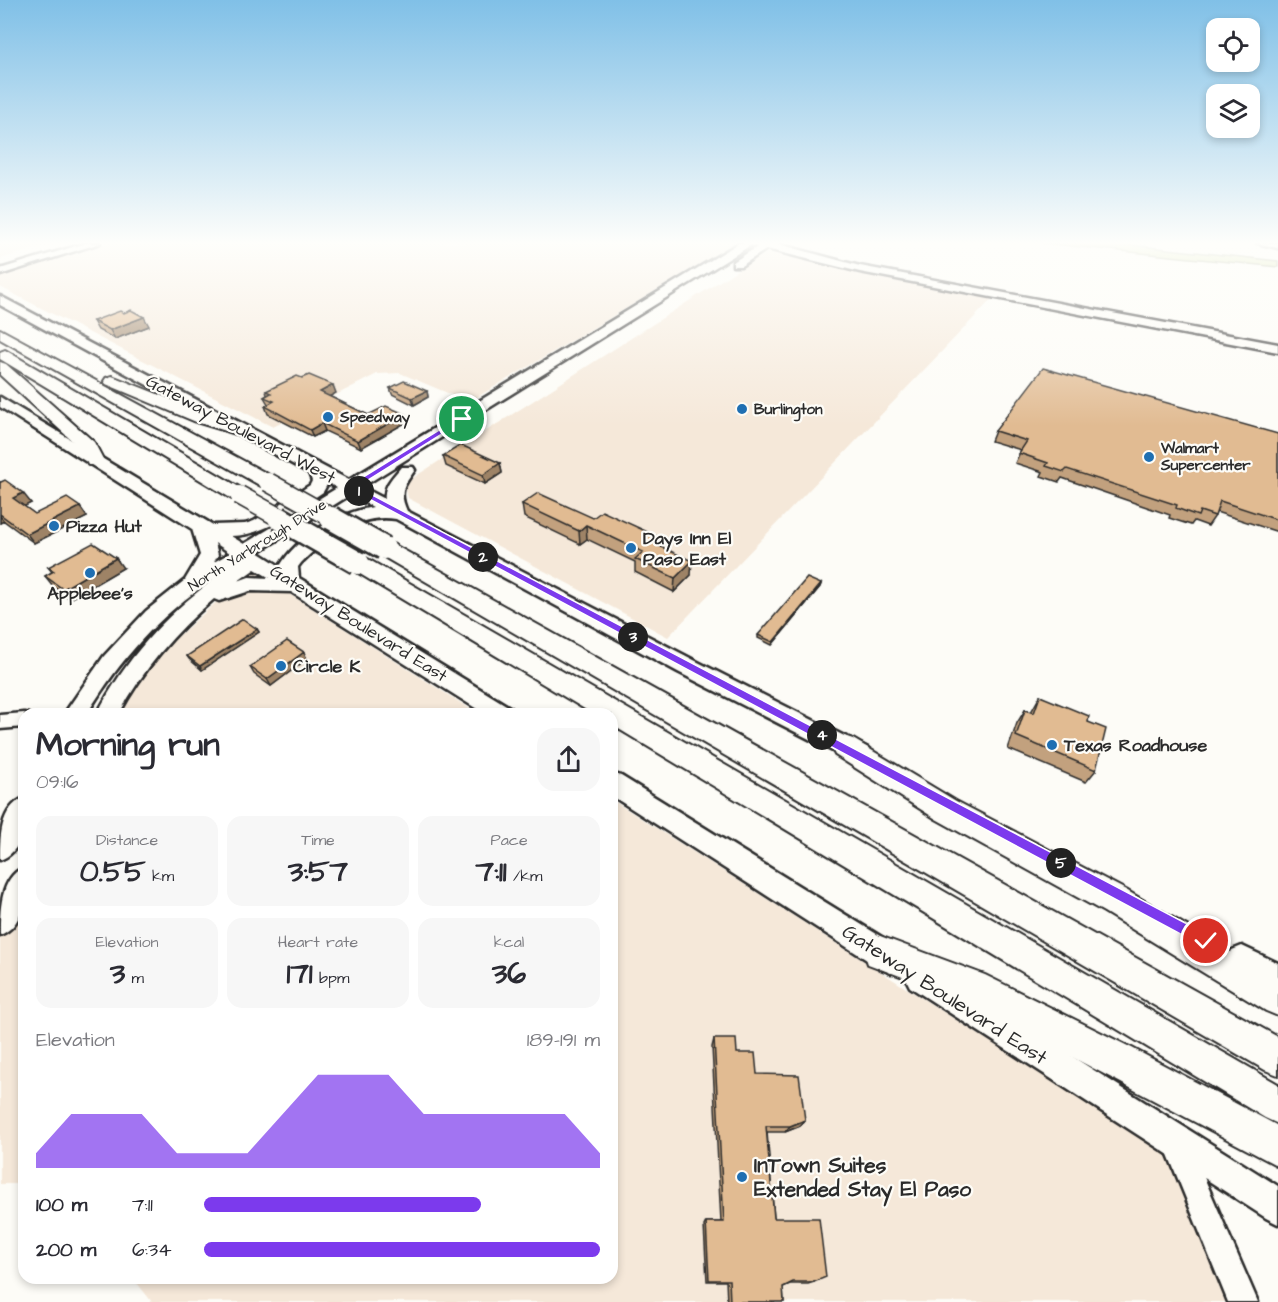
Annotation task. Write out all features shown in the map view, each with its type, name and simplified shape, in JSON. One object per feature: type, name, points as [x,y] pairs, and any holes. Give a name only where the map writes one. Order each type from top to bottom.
[{"type":"highway","points":[[0,333],[268,482],[1278,1057]]},
{"type":"highway","points":[[28,350],[77,365],[202,418],[236,429]]},
{"type":"highway","points":[[0,352],[239,495],[604,708]]},
{"type":"highway","points":[[0,367],[88,446],[95,460]]},
{"type":"highway","points":[[618,716],[1278,1105]]},
{"type":"highway","points":[[844,747],[946,810],[1115,902],[1278,999]]},
{"type":"highway","points":[[880,952],[973,987],[1119,1061],[1278,1148]]},
{"type":"main road","name":"Gateway Boulevard West","points":[[7,304],[236,429],[401,513],[1278,979]]},
{"type":"main road","name":"North Yarbrough Drive","points":[[400,466],[649,304]]},
{"type":"main road","name":"North Yarbrough Drive","points":[[79,708],[91,688],[129,639],[147,620],[188,597],[250,555],[594,353],[671,304]]},
{"type":"main road","points":[[1044,304],[1278,348]]},
{"type":"main road","points":[[578,348],[594,353]]},
{"type":"main road","name":"Gateway Boulevard East","points":[[0,401],[494,708]]},
{"type":"main road","points":[[188,597],[209,555],[206,528],[247,530],[260,525],[317,488],[320,481],[319,470],[353,472],[400,466],[392,499],[401,513]]},
{"type":"main road","points":[[188,597],[249,584],[294,582],[289,566],[303,549],[355,516],[385,512],[401,513]]},
{"type":"main road","name":"North Yarbrough Drive","points":[[111,708],[129,677],[188,597]]},
{"type":"main road","name":"Gateway Boulevard East","points":[[618,787],[1278,1206]]},
{"type":"main road","points":[[0,848],[18,819]]},
{"type":"main road","points":[[0,921],[13,890]]},
{"type":"street","points":[[0,722],[18,720]]},
{"type":"street","points":[[1175,1141],[1243,1302]]},
{"type":"shaded area","points":[[33,304],[634,304],[469,402],[400,373],[377,374],[273,427]]},
{"type":"shaded area","points":[[685,304],[987,304],[668,637],[408,498],[405,483]]},
{"type":"shaded area","points":[[252,570],[469,708],[124,708],[133,690],[161,652]]},
{"type":"shaded area","points":[[618,804],[1169,1156],[1232,1302],[152,1302],[138,1284],[618,1284]]},
{"type":"shaded area","points":[[18,902],[18,1184],[0,1184],[0,934]]},
{"type":"building","points":[[131,310],[144,317],[110,330],[93,321],[120,311],[124,313]]},
{"type":"building","name":"Walmart Supercenter","points":[[1043,368],[1278,434],[1278,520],[1220,501],[1215,516],[1200,511],[1198,516],[1176,508],[1177,505],[1067,469],[1064,472],[1046,466],[1048,463],[1019,453],[1027,441],[995,431]]},
{"type":"building","points":[[309,375],[333,385],[320,392],[368,415],[386,406],[405,414],[358,441],[322,423],[310,430],[265,406],[274,401],[264,397],[271,393],[266,391],[297,376],[302,378]]},
{"type":"building","points":[[404,381],[427,391],[412,398],[390,388]]},
{"type":"building","points":[[461,445],[500,463],[483,475],[443,456]]},
{"type":"building","points":[[5,480],[23,493],[13,498],[35,514],[67,498],[80,507],[27,534],[0,514],[0,482]]},
{"type":"building","points":[[538,493],[593,518],[602,511],[663,539],[657,545],[692,561],[675,578],[635,559],[643,552],[586,525],[579,531],[522,504]]},
{"type":"building","points":[[93,543],[116,558],[63,589],[45,576],[54,571],[48,567]]},
{"type":"building","points":[[807,578],[821,584],[773,642],[758,635]]},
{"type":"building","name":"Circle K","points":[[243,619],[257,629],[200,666],[187,656]]},
{"type":"building","points":[[287,641],[304,652],[267,679],[250,667]]},
{"type":"building","name":"Texas Roadhouse","points":[[1040,696],[1089,716],[1088,722],[1106,729],[1096,770],[1016,736],[1025,710],[1034,713]]},
{"type":"building","name":"InTown Suites Extended Stay El Paso","points":[[714,1039],[736,1039],[737,1053],[755,1053],[757,1074],[799,1075],[805,1120],[790,1126],[766,1126],[774,1218],[819,1218],[826,1277],[814,1282],[793,1282],[783,1287],[784,1302],[730,1302],[729,1280],[709,1280],[706,1222],[724,1222]]},
{"type":"place","name":"Burlington","points":[[742,409]]},
{"type":"place","name":"Speedway","points":[[328,417]]},
{"type":"place","name":"Walmart Supercenter","points":[[1149,457]]},
{"type":"place","name":"Pizza Hut","points":[[54,526]]},
{"type":"place","name":"Days Inn El Paso East","points":[[631,548]]},
{"type":"place","name":"Applebee's","points":[[90,573]]},
{"type":"place","name":"Circle K","points":[[281,666]]},
{"type":"place","name":"Texas Roadhouse","points":[[1052,745]]},
{"type":"place","name":"InTown Suites Extended Stay El Paso","points":[[742,1177]]},
{"type":"route","points":[[462,419],[351,487],[1206,941]]}]
